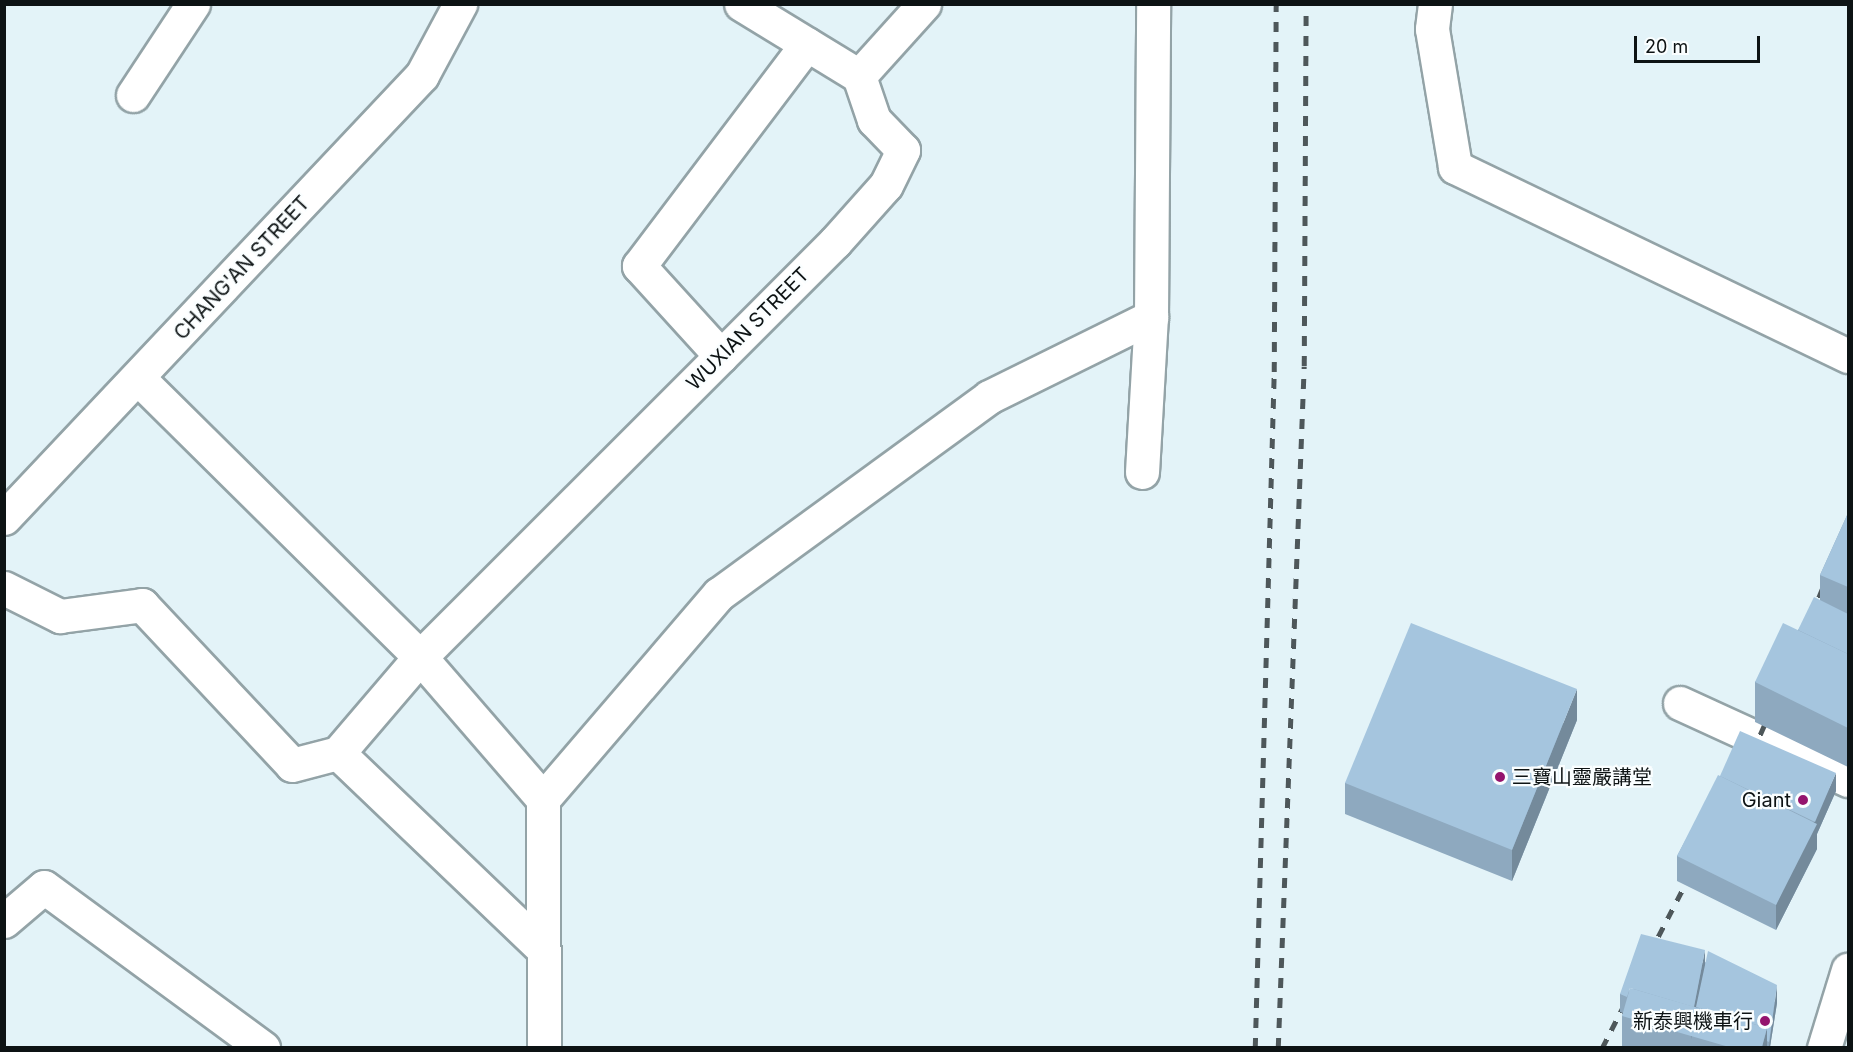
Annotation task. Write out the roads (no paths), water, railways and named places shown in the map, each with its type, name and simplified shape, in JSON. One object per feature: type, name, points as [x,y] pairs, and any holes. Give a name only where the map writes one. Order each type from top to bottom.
[{"type":"street","points":[[133,95],[193,4]]},
{"type":"street","name":"CHANG'AN STREET","points":[[4,518],[139,379],[422,75],[460,4]]},
{"type":"street","points":[[741,4],[859,76],[924,4]]},
{"type":"street","points":[[1142,472],[1151,317],[1153,4]]},
{"type":"street","points":[[1435,4],[1432,29],[1455,166],[1848,356]]},
{"type":"street","points":[[721,356],[639,266],[807,44]]},
{"type":"street","name":"WUXIAN STREET","points":[[338,753],[420,657],[835,242],[886,184],[903,150],[874,120],[859,76]]},
{"type":"street","points":[[544,1047],[543,799],[719,594],[989,397],[1151,317]]},
{"type":"street","points":[[139,379],[420,657],[543,799]]},
{"type":"street","points":[[4,588],[60,616],[142,605],[292,765],[338,753],[543,949]]},
{"type":"street","points":[[1680,703],[1848,780]]},
{"type":"street","points":[[4,921],[44,887],[263,1047]]},
{"type":"street","points":[[1824,1047],[1848,970]]},
{"type":"railway","points":[[1255,1048],[1274,372],[1276,4]]},
{"type":"railway","points":[[1278,1048],[1304,366],[1306,4]]},
{"type":"railway","points":[[1811,616],[1827,577]]},
{"type":"railway","points":[[1752,753],[1770,712]]},
{"type":"railway","points":[[1649,954],[1692,871]]},
{"type":"railway","points":[[1602,1048],[1628,997]]},
{"type":"place","name":"三寶山靈嚴講堂","points":[[1500,777]]},
{"type":"place","name":"Giant","points":[[1803,800]]},
{"type":"place","name":"新泰興機車行","points":[[1765,1021]]}]
